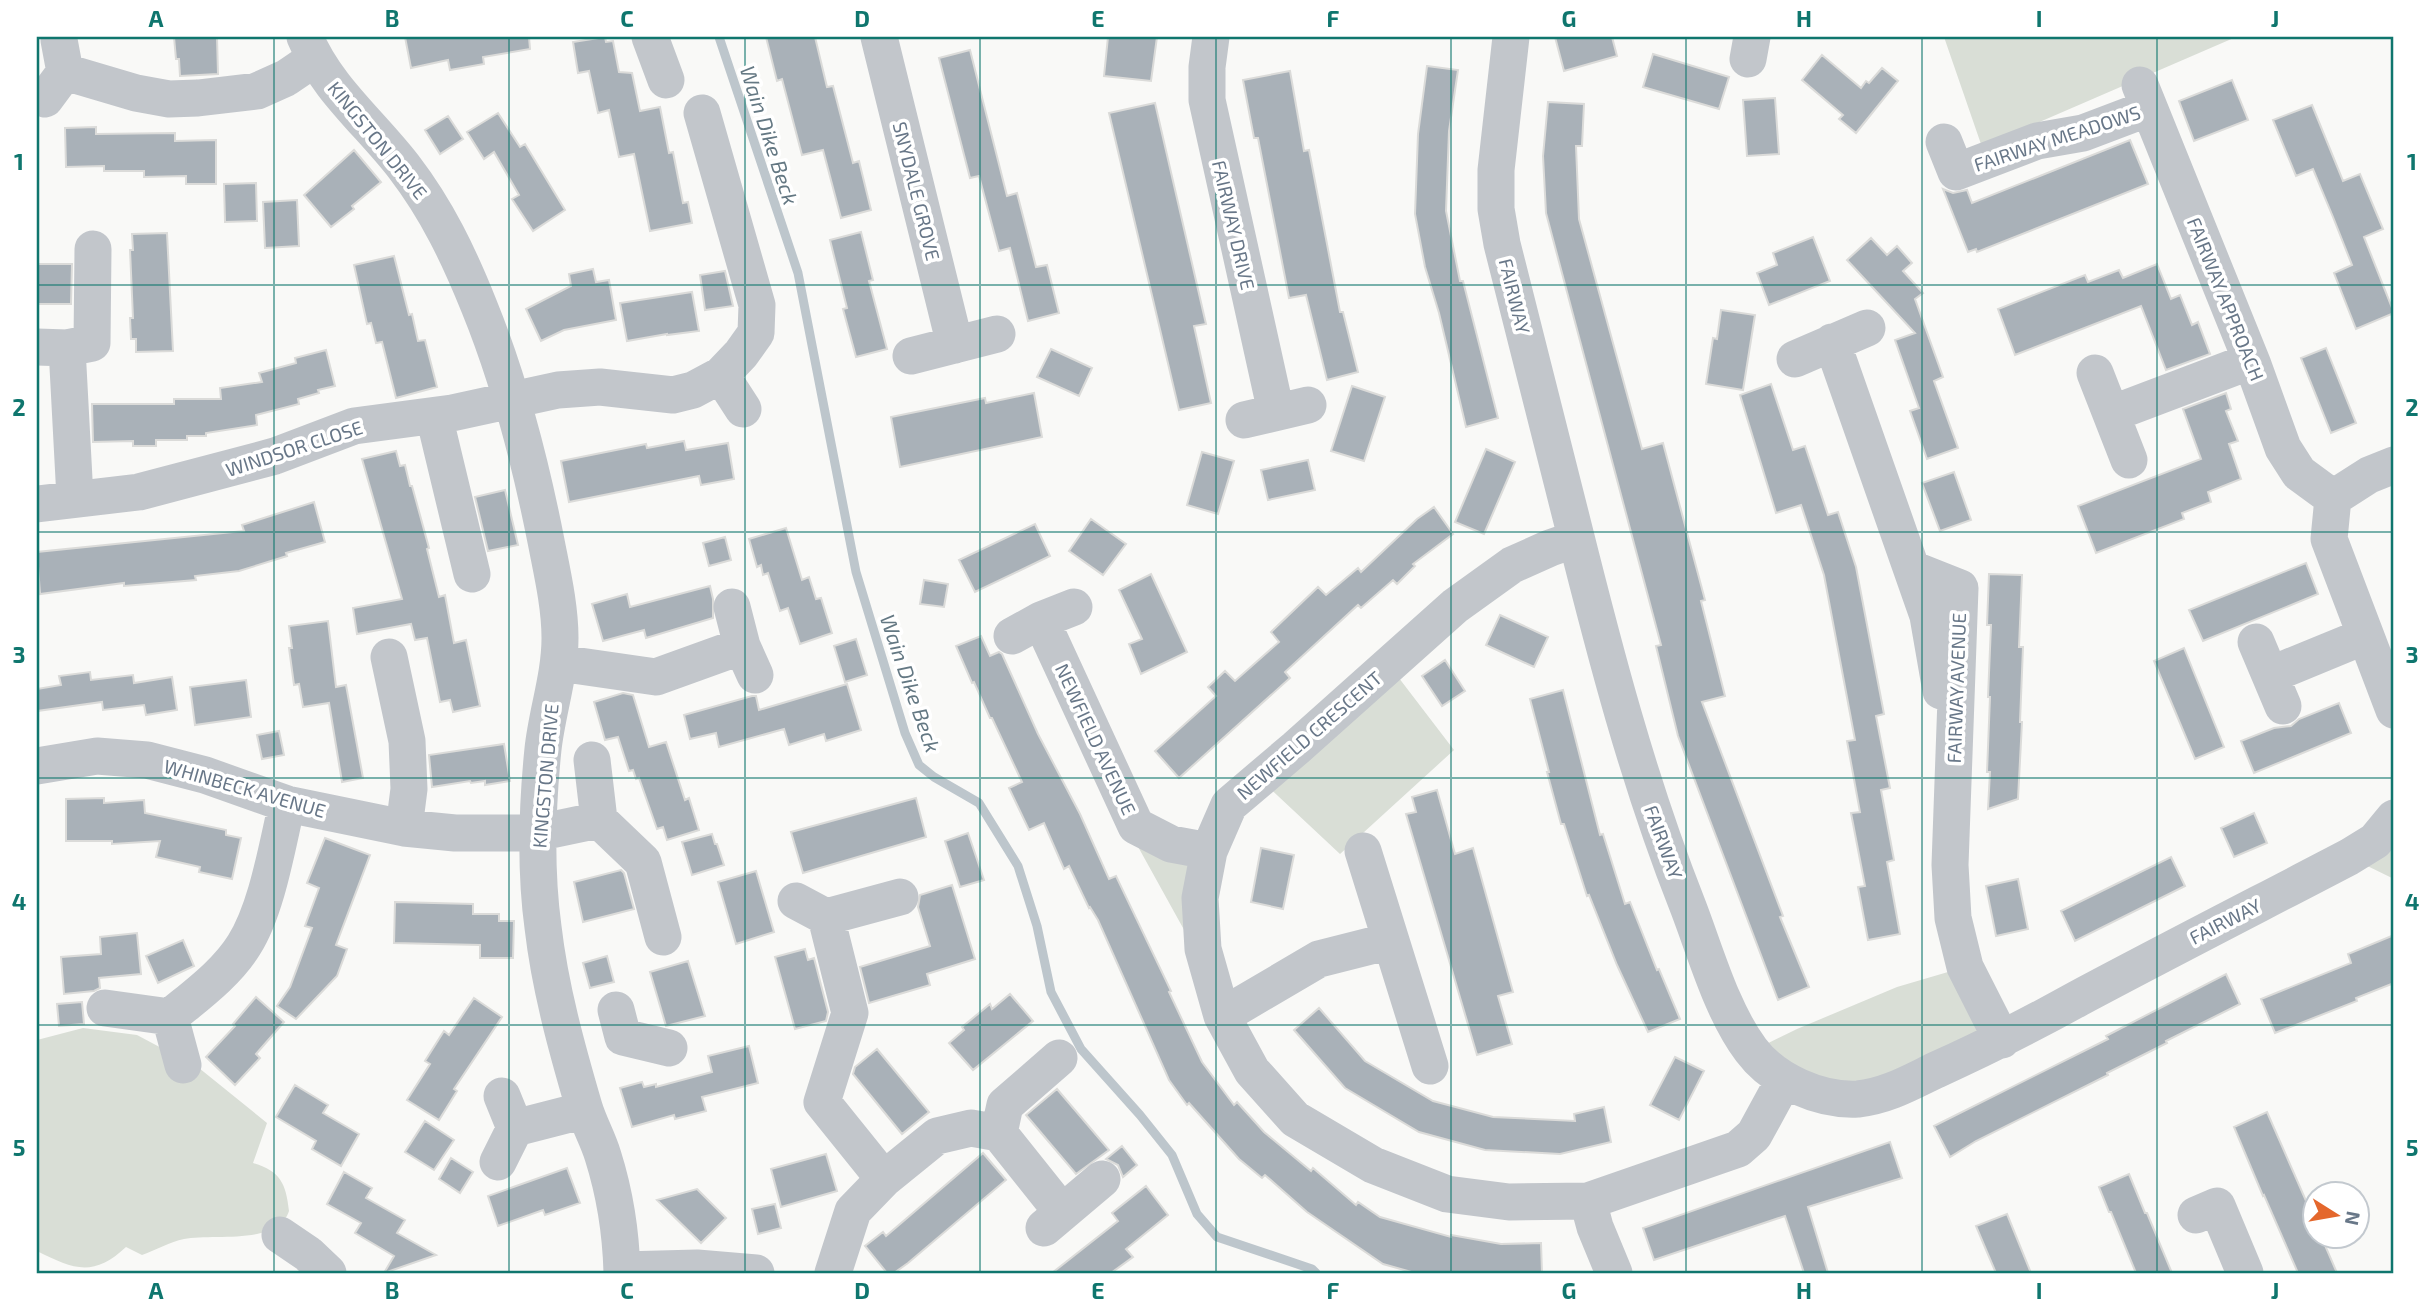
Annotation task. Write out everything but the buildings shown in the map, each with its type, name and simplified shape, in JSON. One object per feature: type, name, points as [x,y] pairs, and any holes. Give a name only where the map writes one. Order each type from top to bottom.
[{"type":"street","points":[[650,37],[666,80]]},
{"type":"street","name":"SNYDALE GROVE","points":[[879,37],[955,345]]},
{"type":"street","name":"FAIRWAY DRIVE","points":[[1211,37],[1207,66],[1207,100],[1276,412]]},
{"type":"street","name":"FAIRWAY","points":[[1511,37],[1496,170],[1496,208],[1502,244],[1607,664],[1638,769],[1725,1003],[1739,1031],[1767,1068],[1784,1080],[1818,1094],[1855,1099],[1886,1094],[2002,1040],[2170,949],[2349,857],[2375,841],[2394,820]]},
{"type":"street","points":[[56,70],[136,93],[169,99],[198,98],[257,91],[286,78],[309,48]]},
{"type":"street","name":"KINGSTON DRIVE","points":[[309,48],[345,100],[403,166],[451,239],[480,308],[513,399],[540,510],[560,636],[559,663],[543,748],[537,833],[543,927],[569,1052],[585,1110],[602,1152],[614,1194],[622,1272]]},
{"type":"street","name":"FAIRWAY MEADOWS","points":[[1944,142],[1956,172],[2037,141],[2083,133],[2144,96]]},
{"type":"street","name":"FAIRWAY APPROACH","points":[[2144,96],[2251,361],[2283,448],[2299,473],[2333,498]]},
{"type":"street","points":[[513,399],[578,387],[673,395],[693,390],[721,375],[741,355],[756,333],[757,304],[702,113]]},
{"type":"street","points":[[75,498],[52,348],[92,344],[93,248]]},
{"type":"street","points":[[1795,359],[1867,328]]},
{"type":"street","points":[[911,356],[997,334]]},
{"type":"street","name":"FAIRWAY AVENUE","points":[[1832,342],[1912,569],[1960,588],[1952,797],[1953,918],[1965,967],[2002,1040]]},
{"type":"street","points":[[2111,415],[2251,361]]},
{"type":"street","points":[[2095,373],[2129,460]]},
{"type":"street","points":[[721,375],[743,409]]},
{"type":"street","name":"WINDSOR CLOSE","points":[[37,504],[139,492],[275,456],[354,426],[433,416],[513,399]]},
{"type":"street","points":[[433,416],[472,573]]},
{"type":"street","points":[[2394,465],[2368,475],[2333,498],[2329,539],[2394,710]]},
{"type":"street","name":"NEWFIELD CRESCENT","points":[[1576,539],[1511,565],[1455,606],[1229,805],[1209,850],[1200,898],[1203,949],[1222,1016],[1252,1071],[1295,1119],[1373,1166],[1447,1194],[1509,1202],[1588,1201],[1738,1149],[1754,1135],[1784,1080]]},
{"type":"street","points":[[559,663],[656,677],[749,660],[732,607]]},
{"type":"street","name":"NEWFIELD AVENUE","points":[[1042,621],[1136,826],[1171,844],[1209,850]]},
{"type":"street","points":[[2270,674],[2365,636]]},
{"type":"street","points":[[388,657],[383,699],[407,741],[409,789],[404,828]]},
{"type":"street","name":"WHINBECK AVENUE","points":[[37,766],[97,756],[147,760],[205,775],[287,804],[404,828],[455,833],[537,833],[599,820]]},
{"type":"street","points":[[592,760],[599,820],[643,862],[663,937]]},
{"type":"street","points":[[105,1008],[170,1017],[219,975],[244,946],[259,913],[287,804]]},
{"type":"street","points":[[1363,851],[1430,1066]]},
{"type":"street","points":[[884,1179],[822,1102],[850,1013],[811,909],[900,897]]},
{"type":"street","points":[[1222,1016],[1320,960],[1390,941]]},
{"type":"street","points":[[170,1017],[183,1065]]},
{"type":"street","points":[[569,1052],[619,1023],[669,1048]]},
{"type":"street","points":[[1059,1058],[1005,1105],[999,1133],[1052,1220],[1102,1179]]},
{"type":"street","points":[[498,1162],[508,1112],[585,1110]]},
{"type":"street","points":[[834,1273],[853,1210],[884,1179],[937,1136],[971,1128],[999,1133]]},
{"type":"street","points":[[1588,1201],[1595,1227],[1614,1273]]},
{"type":"street","points":[[2196,1215],[2217,1206],[2245,1273]]},
{"type":"street","points":[[279,1236],[308,1254],[328,1273]]},
{"type":"street","points":[[622,1272],[696,1268],[757,1273]]},
{"type":"shaded area","points":[[1944,37],[2236,37],[1982,147]]},
{"type":"shaded area","points":[[1389,665],[1454,750],[1340,854],[1260,779]]},
{"type":"shaded area","points":[[2394,818],[2394,879],[2349,857]]},
{"type":"shaded area","points":[[1131,834],[1209,851],[1193,946]]},
{"type":"shaded area","points":[[1965,967],[2002,1040],[1855,1099],[1752,1051],[1897,987]]},
{"type":"shaded area","points":[[83,1028],[137,1035],[199,1068],[267,1123],[253,1163],[270,1170],[283,1186],[289,1211],[282,1222],[258,1234],[184,1239],[142,1255],[126,1247],[114,1257],[93,1267],[72,1266],[37,1251],[37,1040]]},
{"type":"waterway","name":"Wain Dike Beck","points":[[719,37],[798,273],[856,572],[905,733],[919,765],[934,777],[979,803],[1018,866],[1037,926],[1051,992],[1081,1049],[1172,1155],[1197,1214],[1217,1237],[1312,1269],[1316,1273]]}]
